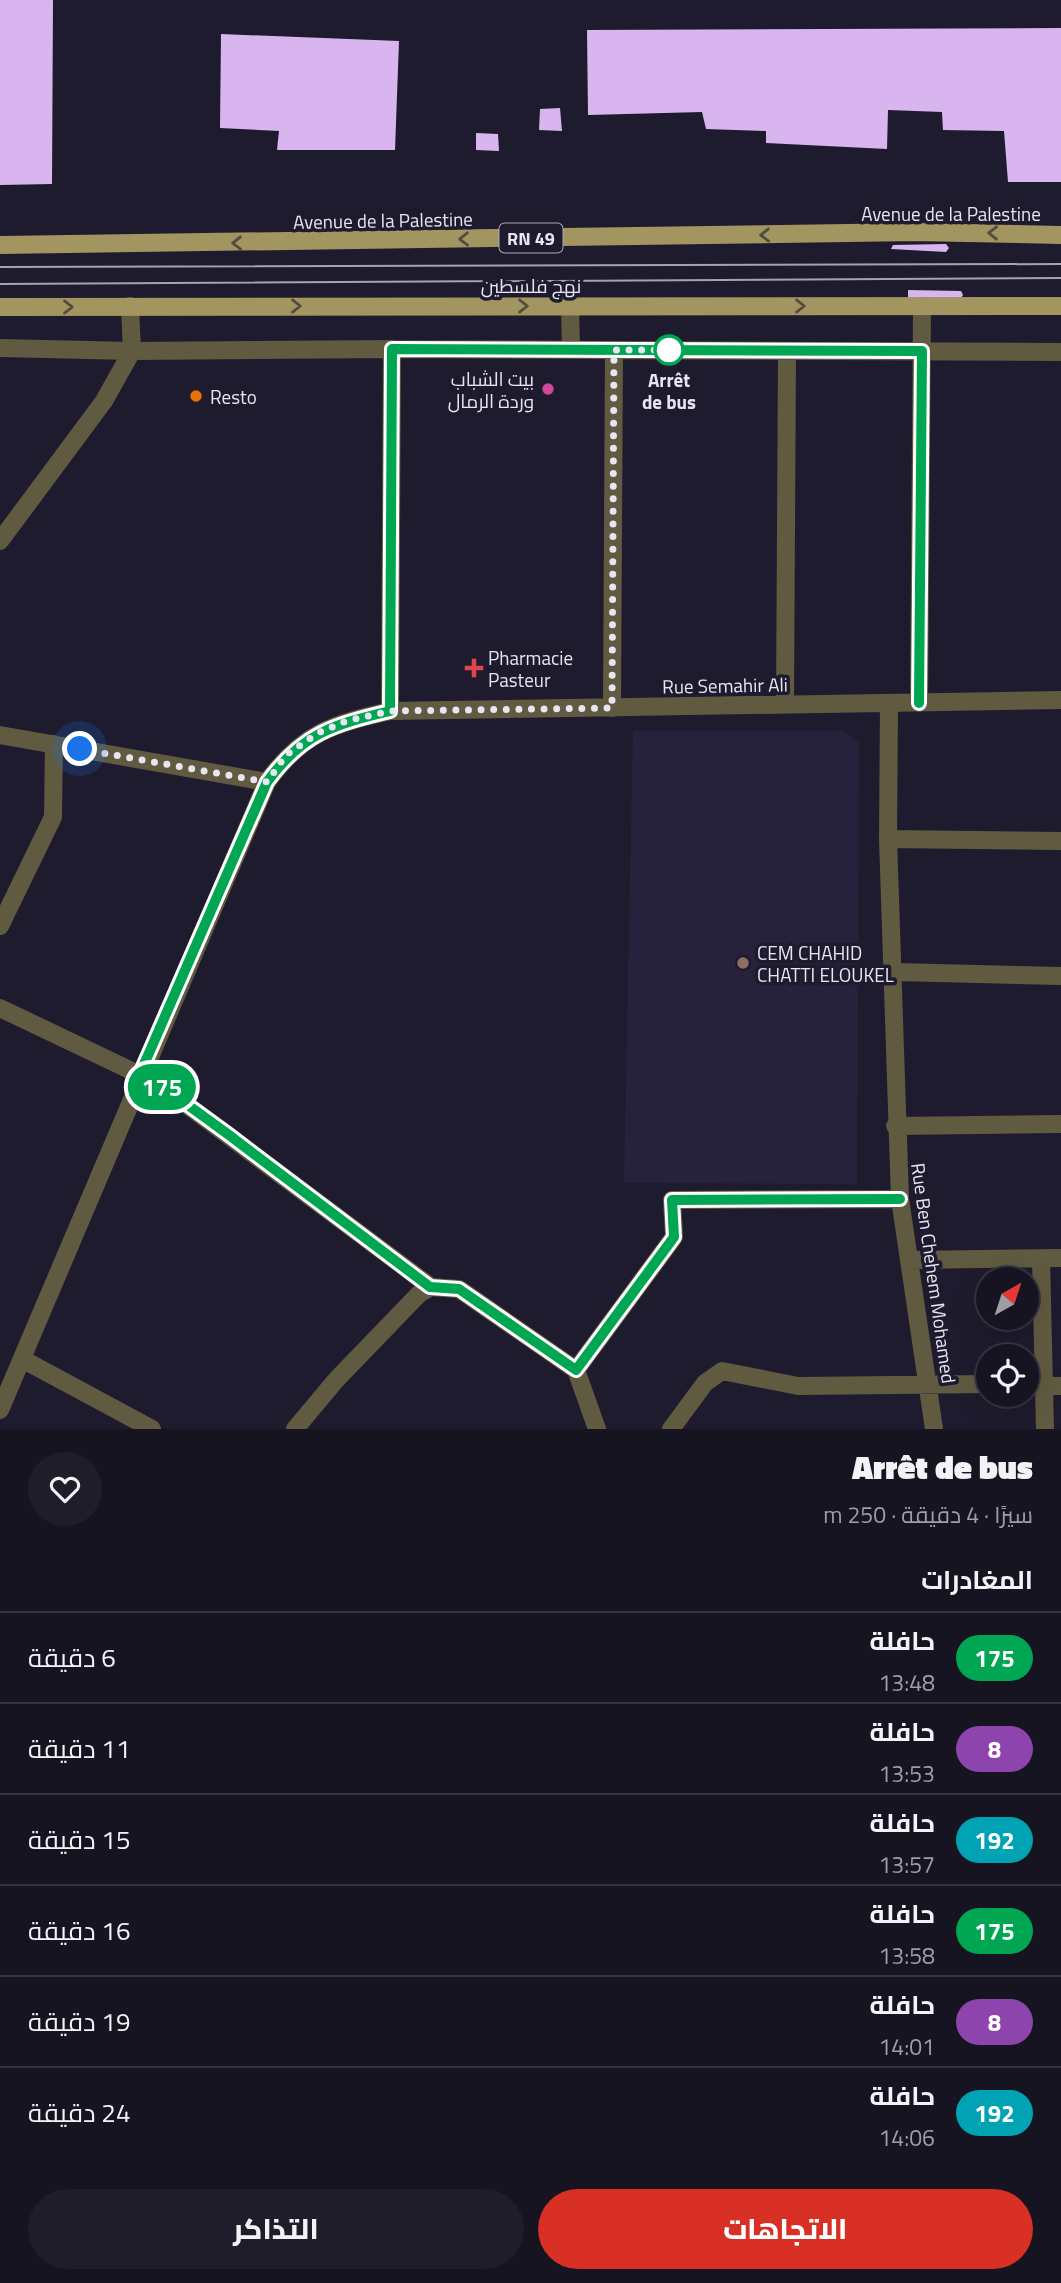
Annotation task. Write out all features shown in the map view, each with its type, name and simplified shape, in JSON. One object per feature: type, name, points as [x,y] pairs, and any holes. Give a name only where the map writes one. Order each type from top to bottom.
[{"type":"main road","name":"Avenue de la Palestine","points":[[0,245],[916,232],[1061,235]]},
{"type":"main road","name":"نهج فلسطين","points":[[0,307],[1061,306]]},
{"type":"street","points":[[0,541],[104,401],[132,351],[130,306]]},
{"type":"street","points":[[570,306],[571,350]]},
{"type":"street","points":[[919,703],[922,306]]},
{"type":"street","points":[[0,348],[132,351],[392,349],[1061,352]]},
{"type":"street","points":[[390,711],[392,349]]},
{"type":"street","points":[[612,708],[614,350]]},
{"type":"street","points":[[785,704],[788,351]]},
{"type":"street","name":"Rue Semahir Ali","points":[[0,1410],[139,1076],[267,782],[286,755],[318,733],[346,721],[390,711],[1061,700]]},
{"type":"street","name":"Rue Ben Chehem Mohamed","points":[[889,703],[888,839],[894,972],[895,1126],[900,1199],[934,1429]]},
{"type":"street","points":[[0,735],[267,782]]},
{"type":"street","points":[[0,926],[53,817],[54,744]]},
{"type":"street","points":[[888,839],[1061,841]]},
{"type":"street","points":[[894,972],[1061,976]]},
{"type":"street","points":[[0,1008],[159,1084],[430,1287],[459,1289],[576,1370],[597,1429]]},
{"type":"street","points":[[895,1126],[1061,1124]]},
{"type":"street","points":[[576,1370],[674,1237],[672,1200],[900,1199]]},
{"type":"street","points":[[909,1260],[1061,1258]]},
{"type":"street","points":[[1041,1259],[1045,1429]]},
{"type":"street","points":[[295,1429],[336,1380],[419,1294],[430,1287]]},
{"type":"street","points":[[22,1359],[152,1429]]},
{"type":"street","points":[[671,1429],[705,1382],[722,1371],[798,1386],[928,1382],[976,1384]]},
{"type":"shaded area","name":"CEM CHAHID CHATTI ELOUKEL","points":[[633,731],[844,731],[859,743],[857,1184],[624,1183]]},
{"type":"building","points":[[0,0],[53,0],[52,184],[0,185]]},
{"type":"building","points":[[1061,28],[1061,182],[1008,182],[1004,131],[943,130],[942,112],[888,110],[887,149],[766,143],[766,131],[706,129],[702,112],[588,115],[587,30]]},
{"type":"building","points":[[221,34],[399,41],[395,150],[277,150],[279,131],[220,128]]},
{"type":"building","points":[[560,108],[562,131],[539,130],[540,109]]},
{"type":"building","points":[[476,133],[498,134],[499,151],[476,150]]},
{"type":"building","points":[[946,244],[949,248],[946,252],[891,249],[893,245]]},
{"type":"building","points":[[908,290],[961,291],[963,295],[961,298],[908,298]]},
{"type":"tram line","points":[[0,267],[1061,264]]},
{"type":"tram line","points":[[0,284],[1061,278]]},
{"type":"bus line","name":"175","points":[[900,1199],[672,1200],[674,1237],[576,1370],[459,1289],[430,1287],[159,1084],[139,1076],[267,782],[286,755],[318,733],[346,721],[390,711],[392,349],[922,351],[919,703]]},
{"type":"place","name":"Arrêt de bus","points":[[669,350]]},
{"type":"place","name":"بيت الشباب وردة الرمال","points":[[548,389]]},
{"type":"place","name":"Resto","points":[[196,396]]},
{"type":"place","name":"Pharmacie Pasteur","points":[[474,668]]},
{"type":"place","name":"CEM CHAHID CHATTI ELOUKEL","points":[[743,963]]},
{"type":"route","points":[[80,749],[267,782],[286,755],[318,733],[346,721],[390,711],[612,708],[614,350],[669,350]]}]
